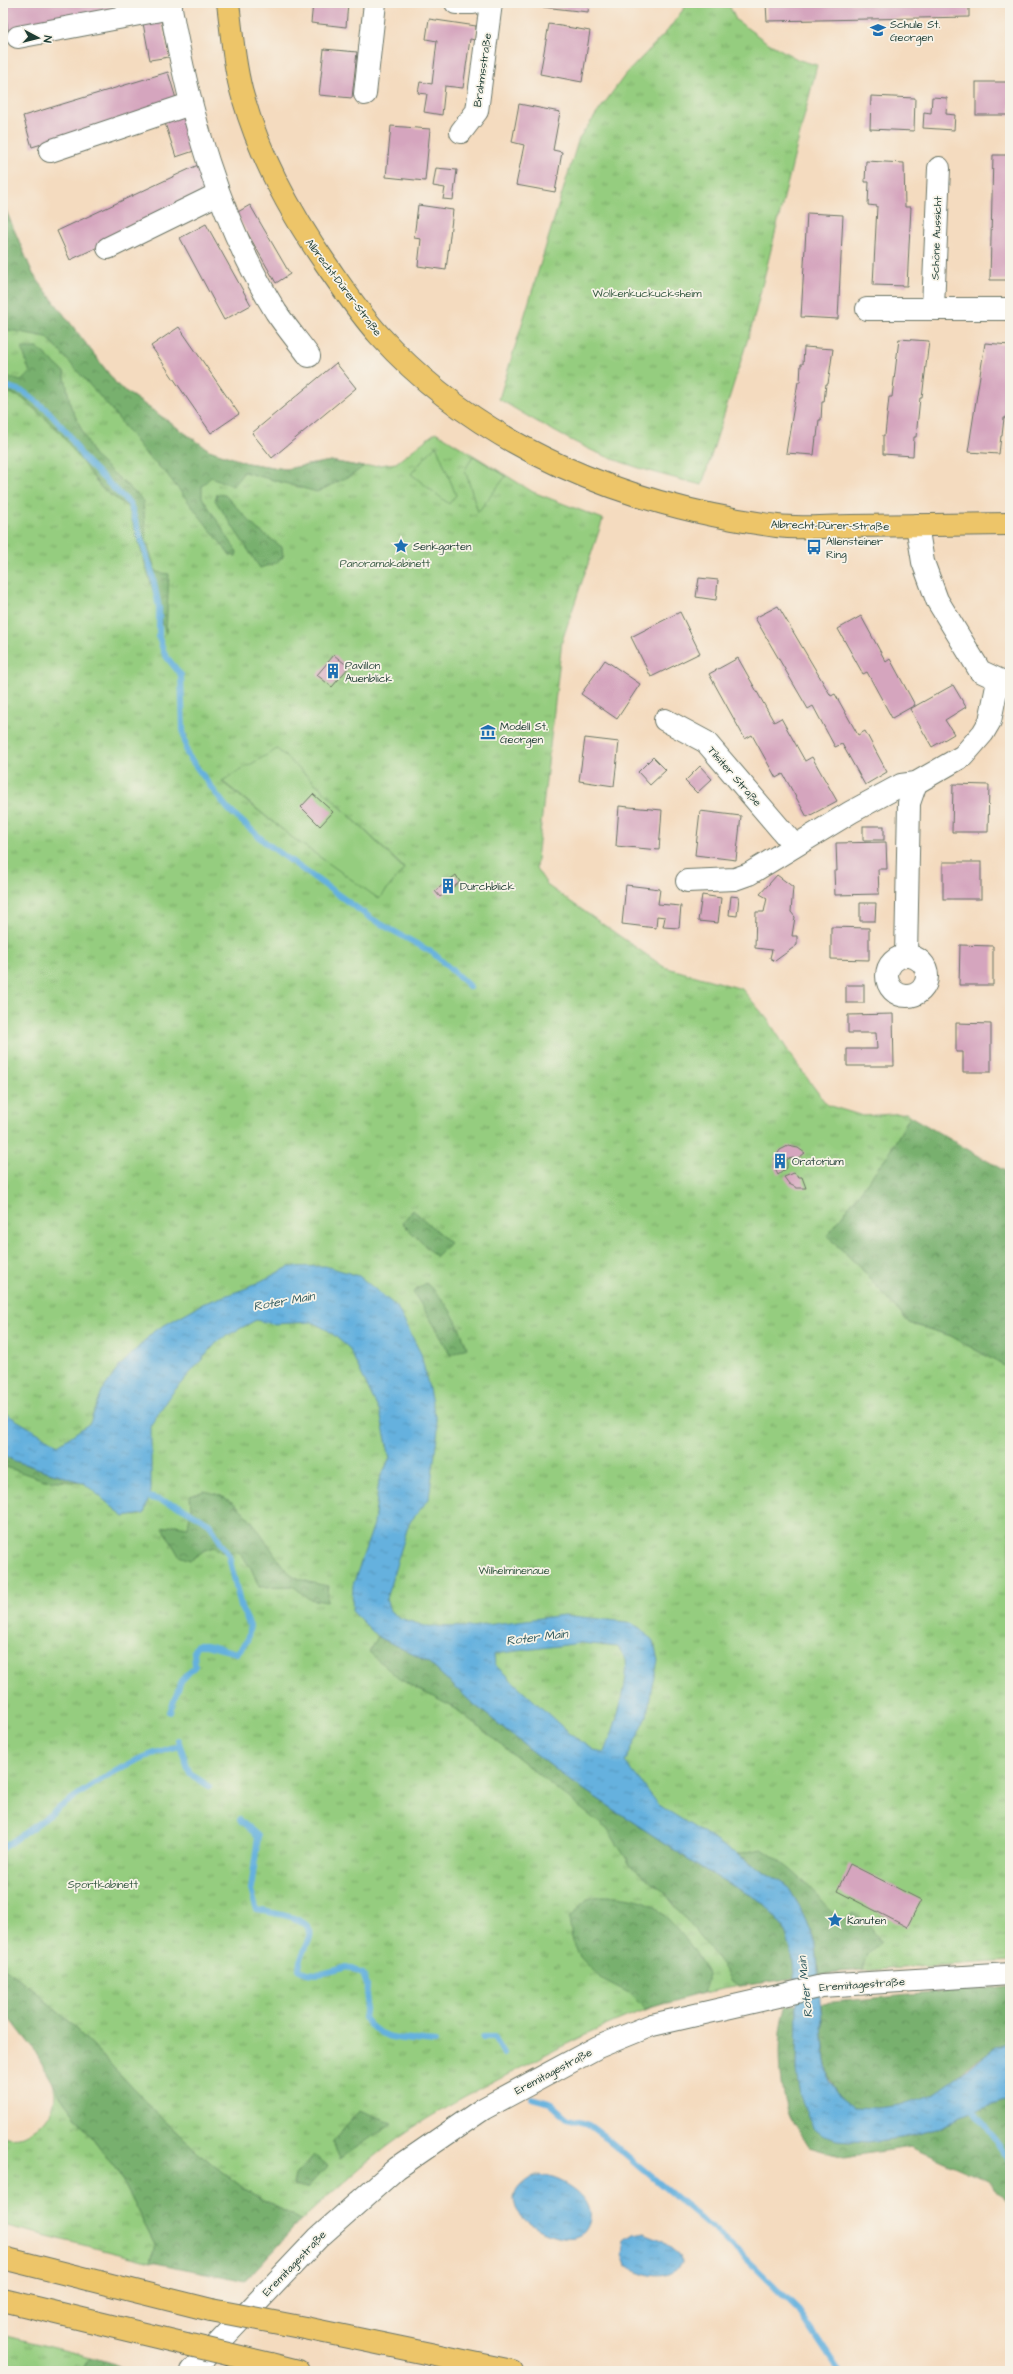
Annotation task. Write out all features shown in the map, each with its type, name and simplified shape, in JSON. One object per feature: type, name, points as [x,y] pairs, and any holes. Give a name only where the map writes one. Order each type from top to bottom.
[{"type":"main road","name":"Albrecht-Dürer-Straße","points":[[228,3],[243,97],[270,169],[302,230],[378,334],[420,376],[461,409],[514,443],[576,474],[646,499],[699,512],[780,526],[1010,524]]},
{"type":"main road","points":[[3,2258],[211,2310],[512,2371]]},
{"type":"main road","points":[[3,2300],[298,2371]]},
{"type":"street","points":[[365,94],[375,3]]},
{"type":"street","points":[[456,3],[473,3]]},
{"type":"street","name":"Brahmsstraße","points":[[461,132],[477,111],[491,3]]},
{"type":"street","points":[[18,37],[171,5],[190,104],[218,194],[244,254],[277,312],[309,356]]},
{"type":"street","points":[[50,151],[190,104]]},
{"type":"street","name":"Schöne Aussicht","points":[[933,308],[939,168]]},
{"type":"street","points":[[108,248],[218,194]]},
{"type":"street","points":[[867,309],[1010,309]]},
{"type":"street","points":[[687,881],[735,880],[750,874],[794,845],[901,785],[916,784],[963,756],[983,733],[990,721],[1004,683],[980,671],[937,600],[923,562],[917,526]]},
{"type":"street","name":"Tilsiter Straße","points":[[665,720],[706,742],[794,845]]},
{"type":"street","points":[[906,956],[909,803],[916,784]]},
{"type":"street","name":"Eremitagestraße","points":[[192,2371],[318,2238],[397,2168],[443,2135],[513,2091],[598,2047],[652,2025],[822,1986],[1010,1974]]},
{"type":"green space","name":"Wolkenkuckucksheim","points":[[688,3],[728,3],[736,20],[765,41],[799,60],[817,65],[753,322],[702,485],[647,470],[593,451],[499,399],[579,138],[625,75],[668,30]]},
{"type":"green space","name":"Wilhelminenaue","points":[[3,204],[33,274],[118,386],[209,450],[247,463],[285,469],[331,461],[363,467],[396,463],[436,432],[533,492],[603,519],[562,641],[536,868],[548,886],[664,967],[742,989],[768,1020],[796,1063],[827,1105],[863,1116],[906,1113],[910,1116],[889,1153],[827,1236],[860,1267],[909,1323],[951,1336],[1006,1367],[1010,1374],[1010,1961],[857,1971],[780,1980],[678,1999],[628,2016],[555,2050],[452,2104],[425,2120],[399,2137],[349,2177],[301,2220],[248,2191],[209,2161],[150,2106],[65,2019],[35,1992],[3,1967]],"holes":[[[277,750],[326,793],[404,868],[380,898],[293,838],[222,782]]]},
{"type":"green space","points":[[3,204],[33,274],[118,386],[209,450],[247,463],[285,469],[331,461],[363,467],[352,475],[317,492],[244,472],[233,486],[211,477],[202,486],[202,497],[237,552],[236,556],[230,555],[166,473],[148,457],[111,409],[47,337],[3,329]]},
{"type":"green space","points":[[22,348],[38,348],[64,372],[71,407],[94,456],[143,500],[146,540],[156,572],[169,574],[166,634],[128,507],[101,488],[60,432],[22,398],[3,390],[3,375],[21,381],[30,373]]},
{"type":"green space","points":[[436,445],[456,495],[449,504],[411,474]]},
{"type":"green space","points":[[473,456],[506,476],[478,512],[465,470]]},
{"type":"green space","points":[[217,494],[225,495],[257,529],[282,547],[283,557],[277,562],[260,568],[215,500]]},
{"type":"green space","points":[[277,749],[326,793],[404,869],[379,899],[293,838],[222,781]]},
{"type":"green space","points":[[910,1116],[1010,1174],[1010,1374],[1006,1367],[951,1336],[909,1323],[860,1267],[827,1236],[889,1153]]},
{"type":"green space","points":[[413,1210],[450,1243],[436,1257],[402,1223]]},
{"type":"green space","points":[[426,1283],[446,1304],[456,1320],[467,1348],[450,1355],[439,1333],[413,1292]]},
{"type":"green space","points":[[3,1455],[15,1461],[84,1483],[44,1480],[3,1466]]},
{"type":"green space","points":[[204,1491],[217,1494],[237,1506],[260,1532],[282,1566],[291,1574],[316,1584],[329,1586],[327,1602],[309,1599],[293,1586],[259,1587],[251,1568],[239,1552],[221,1552],[214,1547],[205,1550],[190,1560],[179,1556],[163,1528],[175,1525],[188,1527],[191,1509],[190,1496]]},
{"type":"green space","points":[[377,1636],[428,1662],[471,1702],[565,1777],[708,1872],[762,1902],[783,1926],[792,1953],[795,1978],[741,1986],[731,1981],[718,1959],[663,1891],[631,1866],[608,1830],[456,1709],[399,1679],[369,1652]]},
{"type":"green space","points":[[762,1849],[783,1863],[837,1916],[842,1919],[853,1913],[867,1923],[881,1942],[868,1953],[863,1971],[819,1974],[816,1945],[803,1912],[788,1887],[737,1854]]},
{"type":"green space","points":[[602,1896],[633,1898],[650,1904],[666,1916],[692,1947],[704,1967],[707,1978],[703,1993],[645,2009],[629,1993],[600,1978],[580,1957],[572,1938],[569,1918],[587,1899]]},
{"type":"green space","points":[[3,1967],[35,1992],[65,2019],[150,2106],[209,2161],[248,2191],[301,2220],[245,2281],[151,2262],[155,2244],[118,2172],[64,2102],[33,2048],[3,2010]]},
{"type":"green space","points":[[1010,1986],[1010,2042],[990,2051],[935,2093],[924,2098],[898,2105],[882,2108],[863,2108],[855,2107],[844,2102],[836,2091],[830,2078],[826,2062],[821,2003]]},
{"type":"green space","points":[[787,2006],[797,2006],[796,2070],[837,2140],[868,2142],[902,2138],[941,2128],[961,2116],[1010,2099],[1010,2206],[988,2181],[910,2147],[844,2157],[809,2147],[790,2116],[783,2092],[780,2045],[781,2030]]},
{"type":"green space","points":[[52,2080],[64,2102],[118,2172],[155,2244],[151,2262],[3,2225],[3,2136],[12,2138],[30,2133],[45,2121],[54,2104],[55,2093]]},
{"type":"green space","points":[[359,2111],[392,2123],[340,2159],[332,2141]]},
{"type":"green space","points":[[314,2155],[327,2166],[307,2188],[293,2185],[295,2176]]},
{"type":"green space","points":[[3,2335],[91,2357],[81,2371],[3,2371]]},
{"type":"green space","points":[[91,2357],[138,2371],[81,2371]]},
{"type":"water","points":[[325,1266],[359,1276],[397,1307],[421,1354],[438,1429],[429,1499],[409,1523],[386,1599],[390,1611],[400,1618],[425,1626],[471,1627],[564,1615],[627,1622],[641,1628],[654,1642],[658,1661],[652,1684],[647,1716],[625,1762],[659,1805],[788,1887],[803,1912],[816,1946],[824,2051],[830,2082],[839,2096],[854,2107],[877,2108],[900,2105],[934,2094],[968,2070],[996,2046],[1010,2042],[1010,2099],[961,2116],[941,2128],[902,2138],[868,2142],[837,2140],[824,2136],[813,2128],[800,2097],[796,2070],[797,2006],[792,1953],[783,1926],[762,1902],[708,1872],[565,1777],[471,1702],[428,1662],[377,1636],[352,1611],[353,1585],[374,1524],[379,1480],[390,1458],[380,1413],[349,1348],[329,1331],[312,1322],[273,1324],[256,1320],[219,1340],[168,1398],[151,1425],[151,1491],[144,1514],[124,1517],[84,1483],[15,1461],[3,1455],[3,1412],[58,1445],[90,1423],[102,1391],[119,1367],[154,1331],[202,1304],[247,1288],[289,1267]],"holes":[[[581,1643],[618,1647],[626,1660],[625,1682],[616,1719],[605,1752],[593,1750],[571,1735],[495,1665],[494,1654]]]},
{"type":"water","points":[[536,2175],[546,2176],[569,2185],[586,2201],[590,2211],[590,2221],[584,2232],[574,2237],[560,2237],[544,2232],[530,2223],[519,2212],[514,2200],[519,2187]]},
{"type":"water","points":[[644,2233],[662,2240],[680,2255],[681,2263],[676,2270],[670,2274],[656,2276],[648,2275],[626,2266],[622,2254],[624,2241],[633,2235]]},
{"type":"building","points":[[4,3],[156,3],[8,31]]},
{"type":"building","points":[[313,3],[348,3],[346,27],[311,23]]},
{"type":"building","points":[[543,3],[589,3],[588,12],[543,7]]},
{"type":"building","points":[[766,3],[969,3],[969,17],[767,21]]},
{"type":"building","points":[[160,15],[169,57],[150,60],[142,18]]},
{"type":"building","points":[[429,19],[476,26],[475,40],[470,39],[463,88],[445,86],[442,115],[424,112],[427,94],[418,93],[420,82],[432,84],[437,41],[426,39]]},
{"type":"building","points":[[549,24],[590,31],[582,82],[540,74]]},
{"type":"building","points":[[324,49],[357,52],[352,98],[319,95]]},
{"type":"building","points":[[168,72],[177,102],[32,147],[23,116]]},
{"type":"building","points":[[976,82],[1010,82],[1010,115],[976,115]]},
{"type":"building","points":[[871,96],[915,98],[914,131],[870,129]]},
{"type":"building","points":[[932,97],[947,98],[946,114],[955,115],[954,130],[923,128],[924,112],[931,113]]},
{"type":"building","points":[[519,104],[560,112],[553,150],[562,152],[555,192],[516,185],[524,145],[512,142]]},
{"type":"building","points":[[181,112],[194,151],[176,157],[163,117]]},
{"type":"building","points":[[391,126],[430,129],[425,181],[386,177]]},
{"type":"building","points":[[993,155],[1010,155],[1010,280],[990,280]]},
{"type":"building","points":[[866,161],[904,163],[905,207],[911,207],[907,286],[873,285],[877,206],[868,205],[869,182],[865,182]]},
{"type":"building","points":[[198,165],[212,194],[70,260],[57,231]]},
{"type":"building","points":[[436,168],[457,170],[453,200],[443,199],[445,188],[433,186]]},
{"type":"building","points":[[250,205],[290,274],[276,283],[236,213]]},
{"type":"building","points":[[418,205],[453,210],[446,270],[418,266],[421,239],[414,238]]},
{"type":"building","points":[[807,213],[843,215],[838,319],[801,317]]},
{"type":"building","points":[[206,224],[251,305],[224,320],[180,238]]},
{"type":"building","points":[[179,327],[239,414],[211,433],[151,346]]},
{"type":"building","points":[[899,339],[929,341],[922,398],[920,398],[916,437],[914,437],[913,456],[883,454],[883,435],[885,435],[889,397],[892,397]]},
{"type":"building","points":[[985,343],[1010,345],[1009,400],[1006,418],[1004,418],[999,454],[968,452]]},
{"type":"building","points":[[804,347],[833,349],[828,384],[826,384],[824,402],[822,402],[821,420],[819,420],[814,455],[786,453],[798,382],[800,382]]},
{"type":"building","points":[[336,363],[356,388],[272,458],[252,433]]},
{"type":"building","points":[[699,578],[718,580],[716,600],[696,597]]},
{"type":"building","points":[[778,606],[831,696],[835,694],[858,735],[865,731],[887,772],[865,785],[842,744],[835,747],[813,706],[808,709],[755,618]]},
{"type":"building","points":[[680,612],[700,653],[651,677],[631,637]]},
{"type":"building","points":[[861,616],[886,662],[890,659],[915,705],[892,718],[867,672],[863,674],[838,629]]},
{"type":"building","name":"Pavillon Auenblick","points":[[334,655],[349,667],[332,687],[317,675]]},
{"type":"building","points":[[738,658],[774,722],[781,718],[805,761],[812,757],[837,801],[807,817],[783,774],[776,778],[752,735],[745,739],[709,674]]},
{"type":"building","points":[[605,660],[640,684],[617,719],[581,694]]},
{"type":"building","points":[[953,685],[966,707],[945,720],[954,734],[932,747],[910,709]]},
{"type":"building","points":[[585,738],[619,742],[614,786],[579,781]]},
{"type":"building","points":[[653,757],[666,770],[650,785],[638,772]]},
{"type":"building","points":[[700,766],[712,779],[697,793],[685,781]]},
{"type":"building","points":[[953,784],[989,785],[988,832],[952,832]]},
{"type":"building","points":[[313,794],[333,812],[320,826],[301,807]]},
{"type":"building","points":[[619,806],[662,810],[659,850],[616,846]]},
{"type":"building","points":[[700,811],[741,816],[736,860],[695,855]]},
{"type":"building","points":[[863,826],[884,826],[884,840],[863,840]]},
{"type":"building","points":[[886,842],[887,869],[878,869],[879,894],[835,895],[834,871],[837,871],[836,843]]},
{"type":"building","points":[[943,862],[981,862],[981,899],[943,899]]},
{"type":"building","name":"Durchblick","points":[[456,875],[460,882],[440,897],[435,891]]},
{"type":"building","points":[[777,875],[793,887],[791,912],[795,917],[792,936],[797,936],[797,945],[775,961],[770,958],[772,950],[755,948],[756,912],[764,912],[767,898],[760,894]]},
{"type":"building","points":[[626,885],[660,889],[658,904],[681,906],[679,928],[663,927],[665,917],[657,916],[656,928],[622,924]]},
{"type":"building","points":[[702,895],[721,898],[718,923],[698,921]]},
{"type":"building","points":[[731,896],[739,897],[737,916],[729,915]]},
{"type":"building","points":[[860,903],[876,903],[875,921],[860,921]]},
{"type":"building","points":[[831,927],[869,928],[869,960],[831,959]]},
{"type":"building","points":[[960,945],[993,946],[993,985],[959,985]]},
{"type":"building","points":[[846,985],[864,985],[864,1003],[846,1003]]},
{"type":"building","points":[[893,1014],[894,1066],[847,1066],[847,1049],[877,1049],[876,1033],[848,1033],[848,1015]]},
{"type":"building","points":[[956,1023],[991,1024],[991,1072],[963,1072],[963,1052],[956,1052]]},
{"type":"building","name":"Oratorium","points":[[788,1146],[798,1148],[805,1153],[796,1160],[794,1158],[787,1159],[787,1168],[778,1175],[774,1167],[775,1158],[780,1150]]},
{"type":"building","points":[[794,1173],[799,1177],[802,1177],[806,1188],[797,1188],[789,1184],[784,1177]]},
{"type":"building","points":[[850,1864],[921,1900],[907,1927],[837,1891]]},
{"type":"waterway","points":[[3,385],[24,392],[48,411],[69,435],[84,459],[130,504],[152,573],[159,608],[159,638],[165,655],[181,675],[183,730],[187,754],[214,791],[228,809],[266,843],[372,919],[433,953],[470,987]]},
{"type":"waterway","name":"Roter Main","points":[[142,1495],[179,1506],[209,1523],[229,1556],[241,1607],[250,1626],[247,1641],[237,1653],[206,1645],[197,1645],[194,1650],[195,1666],[181,1681],[170,1712]]},
{"type":"waterway","name":"Roter Main","points":[[178,1740],[190,1774],[209,1786]]},
{"type":"waterway","points":[[3,1848],[87,1788],[109,1775],[155,1753],[180,1746]]},
{"type":"waterway","name":"Roter Main","points":[[240,1820],[258,1836],[251,1890],[257,1910],[282,1915],[301,1921],[307,1926],[310,1932],[309,1940],[302,1954],[299,1969],[304,1972],[316,1974],[347,1967],[363,1974],[368,1988],[364,2018],[371,2026],[378,2032],[387,2036],[435,2042]]},
{"type":"waterway","name":"Roter Main","points":[[483,2037],[494,2037],[504,2054]]},
{"type":"waterway","name":"Roter Main","points":[[532,2098],[550,2103],[567,2118],[587,2124],[605,2137],[724,2238],[799,2311],[839,2371]]},
{"type":"waterway","name":"Roter Main","points":[[970,2105],[1010,2161]]},
{"type":"place","name":"Schule St. Georgen","points":[[878,30]]},
{"type":"place","name":"Senkgarten","points":[[401,546]]},
{"type":"place","name":"Allensteiner Ring","points":[[814,547]]},
{"type":"place","name":"Pavillon Auenblick","points":[[333,671]]},
{"type":"place","name":"Modell St. Georgen","points":[[488,732]]},
{"type":"place","name":"Durchblick","points":[[448,886]]},
{"type":"place","name":"Oratorium","points":[[780,1161]]},
{"type":"place","name":"Kanuten","points":[[835,1920]]},
{"type":"park label","name":"Panoramakabinett","points":[[385,563]]},
{"type":"park label","name":"Sportkabinett","points":[[103,1884]]}]
